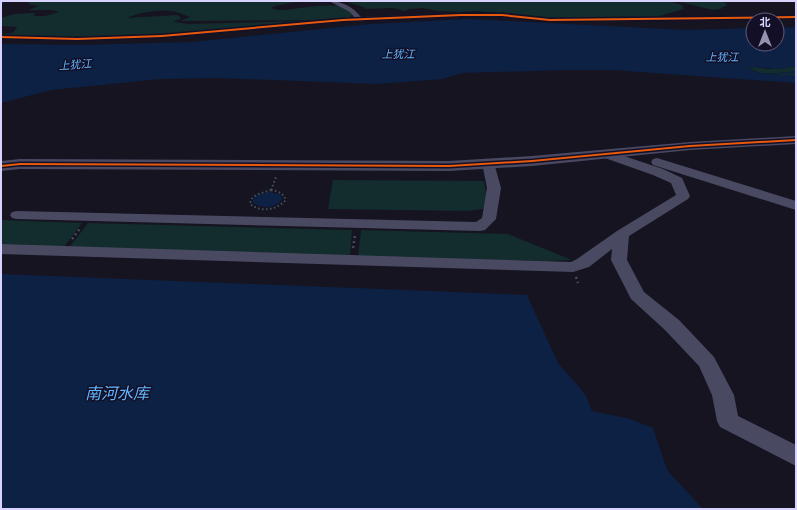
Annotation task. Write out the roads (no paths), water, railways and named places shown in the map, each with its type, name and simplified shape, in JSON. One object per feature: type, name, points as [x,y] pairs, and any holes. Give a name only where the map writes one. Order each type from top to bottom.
[{"type":"street","points":[[332,1],[352,10],[358,19]]},
{"type":"street","points":[[766,9],[780,15],[793,17]]},
{"type":"street","points":[[1,37],[77,39],[162,36],[358,19],[485,15],[550,20],[793,17]]},
{"type":"street","points":[[1,166],[20,164],[449,166],[796,140]]},
{"type":"street","points":[[625,152],[796,206]]},
{"type":"street","points":[[1,249],[573,267],[583,263],[622,234],[683,196],[677,181],[658,172],[606,154]]},
{"type":"street","points":[[17,215],[480,228],[489,219],[494,188],[488,164]]},
{"type":"street","points":[[622,234],[618,260],[637,295],[672,325],[707,362],[723,395],[728,421],[796,456]]},
{"type":"water","name":"上犹江","points":[[468,19],[687,30],[745,28],[745,52],[785,52],[785,28],[796,27],[796,66],[781,69],[755,67],[741,69],[754,69],[752,71],[769,73],[796,71],[796,73],[764,75],[796,75],[796,83],[612,70],[462,73],[442,79],[377,84],[218,78],[160,79],[51,90],[1,103],[1,44],[80,45],[192,42],[371,24]]},
{"type":"water","points":[[269,192],[280,194],[282,199],[280,202],[273,206],[264,207],[256,205],[253,202],[257,195]]},
{"type":"water","name":"南河水库","points":[[1,274],[527,295],[558,363],[585,394],[592,411],[630,419],[653,428],[667,470],[703,509],[1,509]]},
{"type":"waterway","points":[[1,4],[5,1]]}]
